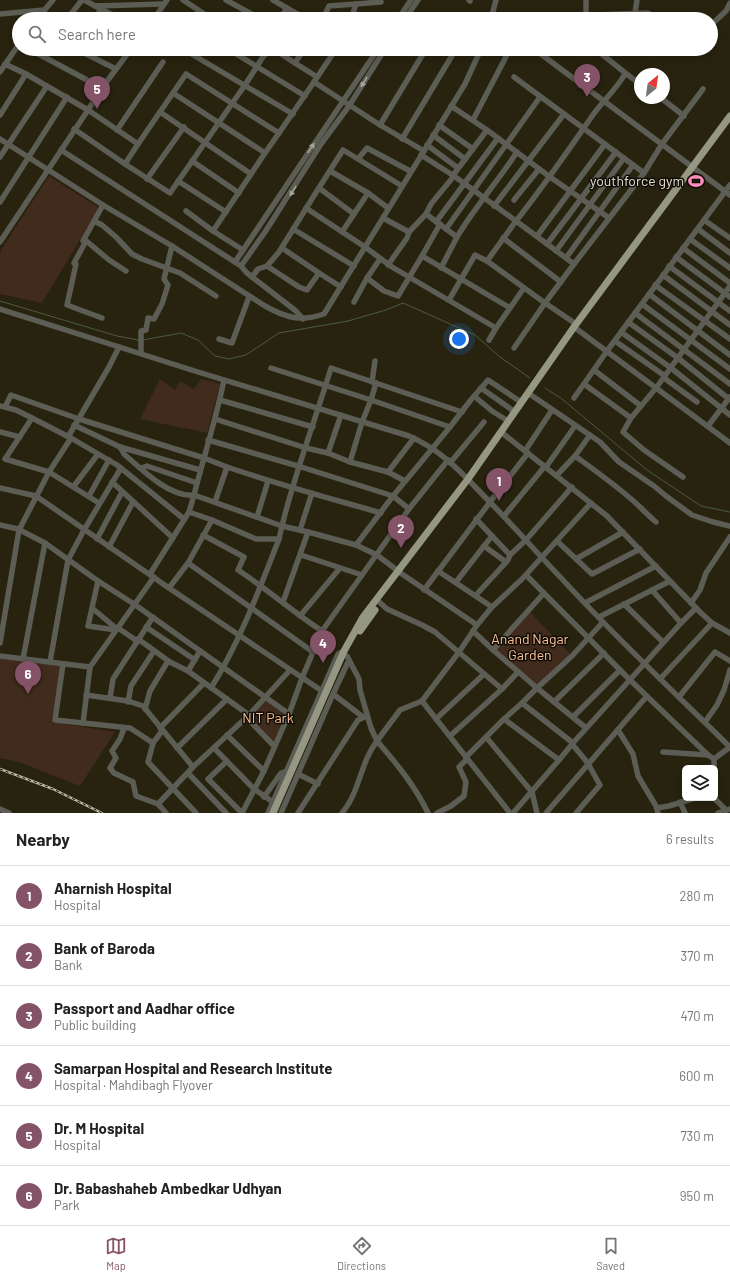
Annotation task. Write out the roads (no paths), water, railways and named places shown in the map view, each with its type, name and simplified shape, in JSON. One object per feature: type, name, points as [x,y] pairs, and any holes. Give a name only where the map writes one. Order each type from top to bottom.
[{"type":"main road","points":[[694,168],[730,116]]},
{"type":"main road","points":[[502,433],[521,402],[694,168],[730,122]]},
{"type":"main road","points":[[273,813],[363,617],[379,602],[531,395],[538,381]]},
{"type":"main road","points":[[277,813],[345,657]]},
{"type":"street","points":[[22,12],[44,10],[53,0]]},
{"type":"street","points":[[73,12],[83,0],[107,12]]},
{"type":"street","points":[[183,0],[201,12]]},
{"type":"street","points":[[192,6],[195,0]]},
{"type":"street","points":[[226,0],[248,12]]},
{"type":"street","points":[[273,0],[294,12]]},
{"type":"street","points":[[403,12],[411,0]]},
{"type":"street","points":[[410,12],[418,0]]},
{"type":"street","points":[[493,12],[496,0]]},
{"type":"street","points":[[586,0],[586,12]]},
{"type":"street","points":[[636,12],[637,0]]},
{"type":"street","points":[[95,6],[165,2]]},
{"type":"street","points":[[159,12],[165,2]]},
{"type":"street","points":[[326,12],[329,6],[381,2]]},
{"type":"street","points":[[718,18],[726,11],[730,3]]},
{"type":"street","points":[[353,12],[356,4]]},
{"type":"street","points":[[284,12],[287,8]]},
{"type":"street","points":[[0,14],[12,13]]},
{"type":"street","points":[[0,72],[12,54]]},
{"type":"street","points":[[42,56],[102,88]]},
{"type":"street","points":[[90,56],[116,69]]},
{"type":"street","points":[[0,242],[74,129],[125,56]]},
{"type":"street","points":[[195,56],[293,114]]},
{"type":"street","points":[[239,56],[305,96]]},
{"type":"street","points":[[74,129],[170,193],[264,56]]},
{"type":"street","points":[[284,56],[349,106],[422,153],[574,264]]},
{"type":"street","points":[[295,63],[300,56]]},
{"type":"street","points":[[213,231],[331,56]]},
{"type":"street","points":[[235,262],[373,56]]},
{"type":"street","points":[[241,266],[349,106],[381,56]]},
{"type":"street","points":[[380,125],[422,56]]},
{"type":"street","points":[[402,139],[452,56]]},
{"type":"street","points":[[0,139],[103,205],[172,246],[281,315],[303,319],[312,318],[324,314],[410,171],[465,84],[478,56]]},
{"type":"street","points":[[473,120],[506,56]]},
{"type":"street","points":[[544,56],[728,193]]},
{"type":"street","points":[[605,56],[634,80]]},
{"type":"street","points":[[117,130],[163,62]]},
{"type":"street","points":[[5,64],[67,97],[138,144]]},
{"type":"street","points":[[0,115],[26,74]]},
{"type":"street","points":[[125,164],[186,74],[279,133]]},
{"type":"street","points":[[486,261],[550,177],[604,100],[626,74]]},
{"type":"street","points":[[514,77],[644,173]]},
{"type":"street","points":[[0,157],[47,86]]},
{"type":"street","points":[[514,348],[545,303],[644,173],[662,144],[703,89]]},
{"type":"street","points":[[173,93],[265,153]]},
{"type":"street","points":[[446,229],[540,96]]},
{"type":"street","points":[[0,202],[67,97]]},
{"type":"street","points":[[669,104],[684,116]]},
{"type":"street","points":[[451,106],[473,120],[550,177],[609,218]]},
{"type":"street","points":[[160,112],[251,174]]},
{"type":"street","points":[[494,206],[509,189],[528,160],[564,114]]},
{"type":"street","points":[[439,125],[473,149]]},
{"type":"street","points":[[147,179],[184,127]]},
{"type":"street","points":[[388,264],[407,238],[409,232],[426,214],[431,204],[454,176],[458,168],[487,130]]},
{"type":"street","points":[[322,132],[328,135]]},
{"type":"street","points":[[433,135],[465,159]]},
{"type":"street","points":[[367,278],[384,291],[398,296],[422,256],[438,223],[464,184],[498,138]]},
{"type":"street","points":[[427,144],[458,168]]},
{"type":"street","points":[[537,236],[605,144]]},
{"type":"street","points":[[358,159],[367,148],[410,171]]},
{"type":"street","points":[[61,150],[241,266],[252,277],[296,311],[303,319]]},
{"type":"street","points":[[252,277],[258,269],[267,266],[282,248],[343,150],[402,186]]},
{"type":"street","points":[[441,268],[466,222],[507,168],[517,152]]},
{"type":"street","points":[[547,244],[616,152]]},
{"type":"street","points":[[556,251],[624,158]]},
{"type":"street","points":[[192,161],[239,193]]},
{"type":"street","points":[[566,258],[633,165]]},
{"type":"street","points":[[514,200],[539,168]]},
{"type":"street","points":[[330,171],[368,193],[388,208]]},
{"type":"street","points":[[178,181],[226,212]]},
{"type":"street","points":[[574,398],[676,257],[704,220],[728,193],[730,185]]},
{"type":"street","points":[[318,188],[354,214]]},
{"type":"street","points":[[342,232],[368,193]]},
{"type":"street","points":[[102,318],[67,306],[76,264],[74,263],[85,243],[83,241],[84,239],[103,205]]},
{"type":"street","points":[[306,208],[365,247],[380,259],[496,328]]},
{"type":"street","points":[[186,211],[213,231],[243,250]]},
{"type":"street","points":[[426,214],[457,237]]},
{"type":"street","points":[[383,218],[409,232]]},
{"type":"street","points":[[704,220],[730,238]]},
{"type":"street","points":[[94,221],[116,237],[132,254],[180,273],[216,296]]},
{"type":"street","points":[[293,229],[354,266]]},
{"type":"street","points":[[698,229],[730,253]]},
{"type":"street","points":[[503,238],[561,282]]},
{"type":"street","points":[[84,239],[109,260],[126,271]]},
{"type":"street","points":[[690,239],[730,268]]},
{"type":"street","points":[[141,353],[142,331],[146,330],[148,318],[154,319],[162,304],[168,285],[164,279],[172,246]]},
{"type":"street","points":[[282,248],[341,287]]},
{"type":"street","points":[[683,248],[730,282]]},
{"type":"street","points":[[449,300],[475,255],[486,261],[545,303],[730,443]]},
{"type":"street","points":[[422,256],[510,308]]},
{"type":"street","points":[[676,257],[730,297]]},
{"type":"street","points":[[354,302],[367,278],[380,259]]},
{"type":"street","points":[[267,266],[299,287],[307,290],[319,273]]},
{"type":"street","points":[[670,266],[730,311]]},
{"type":"street","points":[[663,275],[730,325]]},
{"type":"street","points":[[655,286],[730,339]]},
{"type":"street","points":[[683,477],[644,450],[623,432],[631,418],[671,368],[730,286]]},
{"type":"street","points":[[489,340],[524,288]]},
{"type":"street","points":[[649,294],[730,355]]},
{"type":"street","points":[[219,339],[232,342],[249,296]]},
{"type":"street","points":[[642,304],[730,369]]},
{"type":"street","points":[[0,309],[414,438],[432,448],[469,480],[601,620],[730,747],[714,759]]},
{"type":"street","points":[[635,313],[730,384]]},
{"type":"street","points":[[628,322],[730,398],[708,426]]},
{"type":"street","points":[[621,332],[671,368],[730,415]]},
{"type":"street","points":[[614,341],[697,402]]},
{"type":"street","points":[[0,643],[19,530],[49,472],[70,437],[74,425],[109,367],[119,347]]},
{"type":"street","points":[[350,462],[362,422],[371,400],[375,361]]},
{"type":"street","points":[[271,368],[450,427]]},
{"type":"street","points":[[211,688],[224,668],[240,636],[279,539],[298,466],[313,428],[331,368],[462,412]]},
{"type":"street","points":[[594,370],[641,406]]},
{"type":"street","points":[[83,723],[90,667],[152,576],[188,512],[215,419],[224,380]]},
{"type":"street","points":[[356,545],[405,481],[488,380],[521,402]]},
{"type":"street","points":[[584,384],[631,418]]},
{"type":"street","points":[[482,388],[515,412]]},
{"type":"street","points":[[184,519],[109,460],[70,437],[16,410],[3,406],[11,395],[79,419],[204,458],[268,481],[381,513]]},
{"type":"street","points":[[531,395],[600,442],[619,462],[692,515],[730,526]]},
{"type":"street","points":[[474,396],[492,411],[508,421]]},
{"type":"street","points":[[220,400],[313,428]]},
{"type":"street","points":[[424,590],[527,452],[552,410]]},
{"type":"street","points":[[328,454],[341,415]]},
{"type":"street","points":[[32,418],[20,437],[3,458],[49,472],[74,486],[99,503]]},
{"type":"street","points":[[215,419],[350,462],[388,472],[405,481]]},
{"type":"street","points":[[227,761],[208,779],[242,813],[264,771],[289,714],[302,678],[322,631],[409,509],[484,422]]},
{"type":"street","points":[[74,425],[120,447],[200,470]]},
{"type":"street","points":[[504,516],[545,467],[575,426]]},
{"type":"street","points":[[0,432],[20,437]]},
{"type":"street","points":[[502,433],[607,516],[696,608],[712,623],[730,633]]},
{"type":"street","points":[[557,476],[590,436]]},
{"type":"street","points":[[388,472],[414,438]]},
{"type":"street","points":[[208,440],[393,496],[409,509]]},
{"type":"street","points":[[120,447],[124,454],[164,486],[186,496],[194,495],[282,526],[356,545],[377,555],[424,590],[477,625]]},
{"type":"street","points":[[74,486],[98,454]]},
{"type":"street","points":[[575,456],[620,490],[656,522]]},
{"type":"street","points":[[89,496],[109,460]]},
{"type":"street","points":[[141,468],[147,466],[197,483]]},
{"type":"street","points":[[215,502],[227,467]]},
{"type":"street","points":[[50,662],[68,560],[99,503],[121,468]]},
{"type":"street","points":[[258,517],[268,481]]},
{"type":"street","points":[[112,482],[173,538]]},
{"type":"street","points":[[476,595],[572,487]]},
{"type":"street","points":[[0,488],[36,496],[322,691]]},
{"type":"street","points":[[97,539],[122,492]]},
{"type":"street","points":[[300,530],[312,493]]},
{"type":"street","points":[[109,547],[133,502]]},
{"type":"street","points":[[342,813],[348,806],[357,786],[363,766],[372,748],[400,710],[422,701],[459,652],[477,625],[492,607],[526,575],[591,503]]},
{"type":"street","points":[[188,512],[212,520],[256,539],[279,539]]},
{"type":"street","points":[[476,519],[510,555]]},
{"type":"street","points":[[169,588],[188,563],[212,520]]},
{"type":"street","points":[[0,525],[19,530],[46,544],[98,581],[153,617],[289,714]]},
{"type":"street","points":[[283,602],[308,532]]},
{"type":"street","points":[[576,559],[623,532]]},
{"type":"street","points":[[203,536],[244,557],[238,570],[261,585],[300,616],[322,631]]},
{"type":"street","points":[[456,582],[492,536]]},
{"type":"street","points":[[691,603],[700,590],[706,573],[730,537]]},
{"type":"street","points":[[557,541],[592,574],[640,549]]},
{"type":"street","points":[[23,659],[46,544]]},
{"type":"street","points":[[484,546],[506,562]]},
{"type":"street","points":[[301,555],[362,575]]},
{"type":"street","points":[[188,563],[313,652]]},
{"type":"street","points":[[585,603],[656,566]]},
{"type":"street","points":[[300,616],[340,568]]},
{"type":"street","points":[[438,570],[492,607]]},
{"type":"street","points":[[526,575],[629,679],[714,759]]},
{"type":"street","points":[[98,581],[88,626],[117,629]]},
{"type":"street","points":[[437,813],[451,806],[464,796],[466,782],[459,767],[504,719],[572,656],[601,620],[624,604],[670,581]]},
{"type":"street","points":[[652,590],[681,623]]},
{"type":"street","points":[[493,650],[544,593]]},
{"type":"street","points":[[379,602],[387,610],[435,632],[502,688]]},
{"type":"street","points":[[624,604],[663,642]]},
{"type":"street","points":[[92,608],[117,629],[138,640],[188,671],[227,699],[247,716],[274,746]]},
{"type":"street","points":[[513,813],[629,679],[696,608]]},
{"type":"street","points":[[110,698],[112,679],[153,617]]},
{"type":"street","points":[[660,679],[712,623]]},
{"type":"street","points":[[146,627],[195,660]]},
{"type":"street","points":[[473,631],[518,672],[586,728]]},
{"type":"street","points":[[128,702],[131,686],[154,650]]},
{"type":"street","points":[[188,671],[200,651]]},
{"type":"street","points":[[679,697],[715,652],[730,661]]},
{"type":"street","points":[[554,702],[604,653]]},
{"type":"street","points":[[268,813],[338,654],[345,657],[359,679],[365,716],[377,741],[417,792],[428,813]]},
{"type":"street","points":[[0,656],[90,667]]},
{"type":"street","points":[[281,813],[333,694],[345,657]]},
{"type":"street","points":[[144,709],[150,690],[168,660]]},
{"type":"street","points":[[63,664],[55,720],[130,728],[153,743]]},
{"type":"street","points":[[158,804],[193,767],[265,698],[290,670]]},
{"type":"street","points":[[573,717],[620,670]]},
{"type":"street","points":[[705,722],[717,705],[724,690],[730,670]]},
{"type":"street","points":[[450,736],[518,672]]},
{"type":"street","points":[[436,719],[484,674]]},
{"type":"street","points":[[196,813],[148,762],[153,743],[161,730],[204,683]]},
{"type":"street","points":[[724,690],[730,692]]},
{"type":"street","points":[[86,694],[143,706],[161,730],[193,767]]},
{"type":"street","points":[[333,694],[365,716]]},
{"type":"street","points":[[546,813],[647,696]]},
{"type":"street","points":[[177,748],[227,699]]},
{"type":"street","points":[[422,701],[510,813]]},
{"type":"street","points":[[522,703],[573,743],[588,764],[600,785],[576,813]]},
{"type":"street","points":[[298,813],[358,720],[365,716]]},
{"type":"street","points":[[504,719],[559,760]]},
{"type":"street","points":[[124,728],[120,739],[112,751],[116,758],[110,768],[114,773],[133,782],[136,796],[158,804],[166,813]]},
{"type":"street","points":[[618,730],[633,754],[638,776],[657,810],[684,801]]},
{"type":"street","points":[[227,735],[264,771]]},
{"type":"street","points":[[486,737],[532,792],[537,813]]},
{"type":"street","points":[[214,748],[254,789],[273,802]]},
{"type":"street","points":[[663,752],[708,755]]},
{"type":"street","points":[[714,759],[714,765]]},
{"type":"street","points":[[264,797],[281,773],[287,771]]},
{"type":"street","points":[[188,773],[226,813]]},
{"type":"street","points":[[298,774],[318,784]]},
{"type":"street","points":[[718,801],[728,810]]},
{"type":"street","points":[[680,802],[685,813]]},
{"type":"street","points":[[0,809],[9,813]]},
{"type":"street","points":[[718,813],[728,810]]},
{"type":"waterway","points":[[0,301],[117,336],[138,340]]},
{"type":"waterway","points":[[143,340],[181,333],[198,340],[215,356],[229,359],[246,355],[279,333],[348,321],[386,310],[403,303],[475,335],[500,357],[530,378]]},
{"type":"waterway","points":[[545,388],[562,399],[647,470],[701,506],[730,512]]},
{"type":"railway","points":[[0,769],[53,789],[102,813]]},
{"type":"place","name":"Passport and Aadhar office","points":[[587,97]]},
{"type":"place","name":"Dr. M Hospital","points":[[97,109]]},
{"type":"place","name":"youthforce gym","points":[[696,181]]},
{"type":"place","name":"Aharnish Hospital","points":[[499,501]]},
{"type":"place","name":"Bank of Baroda","points":[[401,548]]},
{"type":"place","name":"Samarpan Hospital and Research Institute","points":[[323,663]]},
{"type":"place","name":"Dr. Babashaheb Ambedkar Udhyan","points":[[28,694]]},
{"type":"park label","name":"Anand Nagar Garden","points":[[530,648]]},
{"type":"park label","name":"NIT Park","points":[[268,718]]}]
